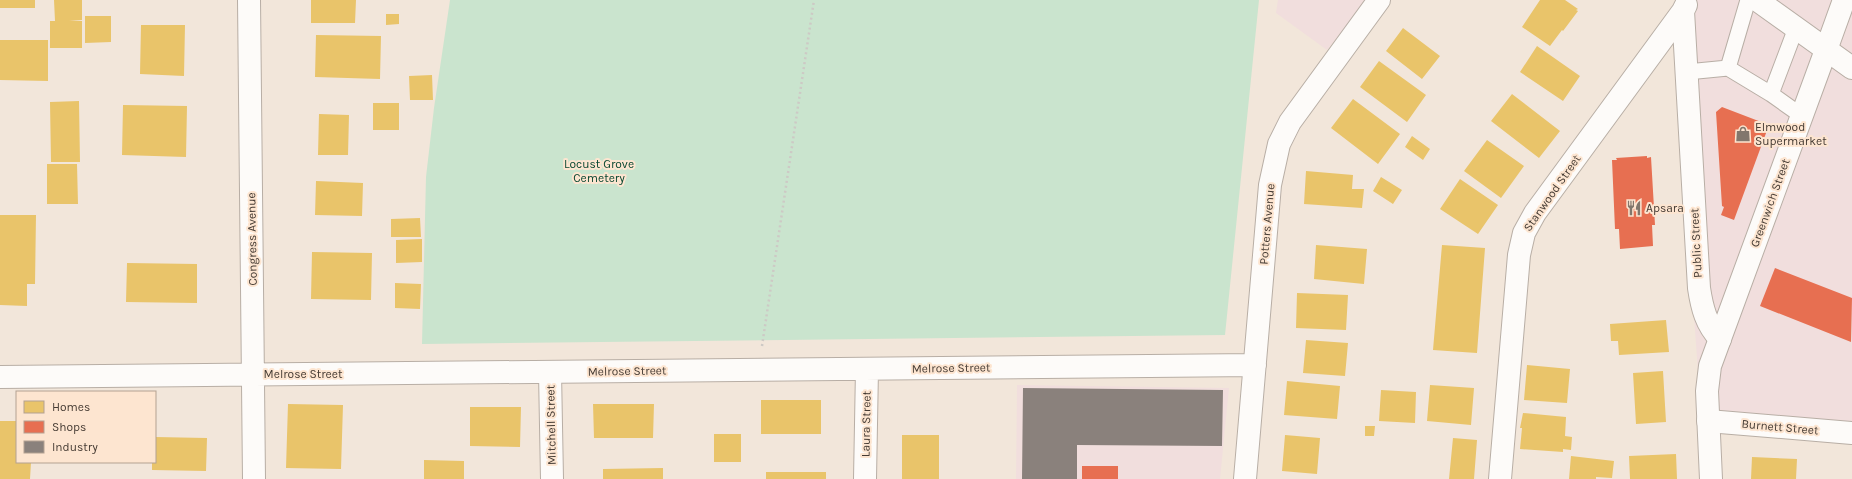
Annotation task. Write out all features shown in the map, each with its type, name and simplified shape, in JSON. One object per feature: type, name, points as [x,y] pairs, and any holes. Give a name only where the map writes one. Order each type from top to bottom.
[{"type":"street","name":"Congress Avenue","points":[[249,0],[254,479]]},
{"type":"street","name":"Potters Avenue","points":[[1245,479],[1270,185],[1279,144],[1290,122],[1379,0]]},
{"type":"street","points":[[1757,0],[1852,68]]},
{"type":"street","name":"Greenwich Street","points":[[1720,339],[1844,0]]},
{"type":"street","name":"Public Street","points":[[1686,5],[1687,72],[1699,288],[1706,318],[1711,330],[1720,339]]},
{"type":"street","name":"Stanwood Street","points":[[1500,479],[1519,255],[1524,233],[1535,213],[1686,5]]},
{"type":"street","points":[[1712,479],[1707,382],[1710,366],[1720,339]]},
{"type":"street","name":"Melrose Street","points":[[0,377],[1255,365]]},
{"type":"street","name":"Laura Street","points":[[865,479],[867,369]]},
{"type":"street","name":"Mitchell Street","points":[[550,372],[552,479]]},
{"type":"street","name":"Burnett Street","points":[[1708,421],[1852,433]]},
{"type":"lane","points":[[1728,68],[1748,0]]},
{"type":"lane","points":[[1771,94],[1796,28]]},
{"type":"lane","points":[[1687,72],[1728,68],[1771,94],[1802,116]]},
{"type":"path","points":[[761,370],[762,339],[814,0]]},
{"type":"shaded area","points":[[1278,0],[1367,0],[1327,50],[1276,13]]},
{"type":"shaded area","points":[[1679,0],[1852,0],[1852,438],[1702,428],[1674,36]]},
{"type":"shaded area","points":[[1017,385],[1229,388],[1220,479],[1016,479]]},
{"type":"green space","name":"Locust Grove Cemetery","points":[[450,0],[1259,0],[1225,335],[422,344],[426,177],[434,108]]},
{"type":"building: Homes","points":[[0,0],[35,0],[35,8],[0,8]]},
{"type":"building: Homes","points":[[54,0],[82,0],[82,20],[69,20],[82,21],[82,48],[50,48],[50,21],[55,21]]},
{"type":"building: Homes","points":[[311,0],[356,0],[355,23],[311,23]]},
{"type":"building: Homes","points":[[1540,0],[1565,0],[1578,9],[1563,31],[1562,30],[1550,46],[1522,27]]},
{"type":"building: Homes","points":[[386,14],[399,14],[399,24],[386,25]]},
{"type":"building: Homes","points":[[85,16],[111,16],[111,42],[85,43]]},
{"type":"building: Homes","points":[[141,25],[185,25],[184,76],[140,74]]},
{"type":"building: Homes","points":[[1403,28],[1440,56],[1422,79],[1386,51]]},
{"type":"building: Homes","points":[[316,35],[381,36],[380,79],[315,77]]},
{"type":"building: Homes","points":[[0,40],[48,40],[48,81],[0,80]]},
{"type":"building: Homes","points":[[1537,46],[1580,76],[1563,101],[1520,72]]},
{"type":"building: Homes","points":[[1379,61],[1426,95],[1407,122],[1360,87]]},
{"type":"building: Homes","points":[[432,75],[433,100],[410,100],[409,76]]},
{"type":"building: Homes","points":[[1512,94],[1560,131],[1539,158],[1491,121]]},
{"type":"building: Homes","points":[[1353,99],[1400,134],[1378,164],[1331,128]]},
{"type":"building: Homes","points":[[79,101],[80,162],[51,162],[50,102]]},
{"type":"building: Homes","points":[[373,103],[399,103],[399,130],[373,130]]},
{"type":"building: Homes","points":[[123,105],[187,106],[186,157],[122,155]]},
{"type":"building: Homes","points":[[319,114],[349,115],[348,155],[318,155]]},
{"type":"building: Homes","points":[[1412,136],[1430,149],[1423,160],[1405,147]]},
{"type":"building: Homes","points":[[1487,140],[1524,166],[1501,198],[1464,171]]},
{"type":"building: Homes","points":[[47,164],[77,164],[78,204],[47,204]]},
{"type":"building: Homes","points":[[1306,171],[1353,175],[1352,189],[1364,189],[1362,208],[1304,204]]},
{"type":"building: Homes","points":[[1381,177],[1402,190],[1393,204],[1373,191]]},
{"type":"building: Homes","points":[[1460,179],[1498,205],[1478,234],[1440,209]]},
{"type":"building: Homes","points":[[316,181],[363,183],[362,216],[315,215]]},
{"type":"building: Homes","points":[[0,215],[36,215],[35,284],[27,284],[27,306],[0,305]]},
{"type":"building: Homes","points":[[420,218],[421,237],[391,237],[391,219]]},
{"type":"building: Homes","points":[[422,239],[422,262],[396,263],[396,240]]},
{"type":"building: Homes","points":[[1316,245],[1367,249],[1364,284],[1314,279]]},
{"type":"building: Homes","points":[[1442,245],[1485,248],[1477,353],[1433,350]]},
{"type":"building: Homes","points":[[312,252],[372,253],[371,300],[311,299]]},
{"type":"building: Homes","points":[[127,263],[197,264],[197,303],[126,302]]},
{"type":"building: Homes","points":[[395,283],[421,284],[420,309],[395,308]]},
{"type":"building: Homes","points":[[1297,293],[1348,295],[1346,330],[1296,328]]},
{"type":"building: Homes","points":[[1666,320],[1669,352],[1619,355],[1618,341],[1611,341],[1610,324]]},
{"type":"building: Homes","points":[[1306,340],[1348,343],[1345,376],[1303,373]]},
{"type":"building: Homes","points":[[1527,365],[1570,369],[1567,403],[1524,400]]},
{"type":"building: Homes","points":[[1663,371],[1666,422],[1636,424],[1633,373]]},
{"type":"building: Homes","points":[[1287,381],[1340,386],[1337,419],[1284,415]]},
{"type":"building: Homes","points":[[1430,385],[1474,388],[1471,425],[1427,421]]},
{"type":"building: Homes","points":[[1381,390],[1416,392],[1415,423],[1379,421]]},
{"type":"building: Homes","points":[[761,400],[821,400],[821,434],[761,434]]},
{"type":"building: Homes","points":[[288,404],[343,405],[341,469],[286,468]]},
{"type":"building: Homes","points":[[593,404],[654,404],[653,438],[594,438]]},
{"type":"building: Homes","points":[[470,407],[521,407],[520,447],[470,446]]},
{"type":"building: Homes","points":[[1523,413],[1566,417],[1565,436],[1572,437],[1571,450],[1563,449],[1563,452],[1520,449],[1522,428],[1520,428]]},
{"type":"building: Homes","points":[[0,421],[16,421],[16,463],[31,463],[30,479],[0,479]]},
{"type":"building: Homes","points":[[1365,426],[1375,426],[1374,436],[1365,436]]},
{"type":"building: Homes","points":[[714,434],[741,434],[741,462],[714,462]]},
{"type":"building: Homes","points":[[902,435],[939,435],[939,479],[902,479]]},
{"type":"building: Homes","points":[[1285,435],[1320,438],[1317,474],[1282,471]]},
{"type":"building: Homes","points":[[156,437],[207,438],[206,471],[152,470],[152,463],[156,463]]},
{"type":"building: Homes","points":[[1453,438],[1477,440],[1474,479],[1449,479]]},
{"type":"building: Homes","points":[[1676,454],[1677,479],[1630,479],[1629,456]]},
{"type":"building: Homes","points":[[1571,456],[1614,461],[1612,478],[1596,477],[1596,479],[1569,479]]},
{"type":"building: Homes","points":[[1752,457],[1797,459],[1796,479],[1751,479]]},
{"type":"building: Homes","points":[[424,460],[464,461],[464,479],[424,479]]},
{"type":"building: Homes","points":[[663,468],[663,479],[603,479],[603,469]]},
{"type":"building: Homes","points":[[766,472],[826,472],[826,479],[766,479]]},
{"type":"building: Shops","points":[[1722,107],[1769,125],[1734,220],[1721,215],[1724,207],[1722,206],[1716,112]]},
{"type":"building: Shops","points":[[1647,156],[1647,158],[1651,157],[1655,225],[1652,225],[1653,246],[1620,249],[1619,229],[1615,229],[1612,160],[1617,160],[1616,158]]},
{"type":"building: Shops","points":[[1775,268],[1852,298],[1851,342],[1760,306]]},
{"type":"building: Shops","points":[[1082,466],[1118,466],[1118,479],[1082,479]]},
{"type":"building: Industry","points":[[1023,388],[1223,390],[1222,446],[1077,445],[1077,479],[1022,479]]},
{"type":"place","name":"Elmwood Supermarket","points":[[1743,134]]},
{"type":"place","name":"Apsara","points":[[1634,208]]}]
